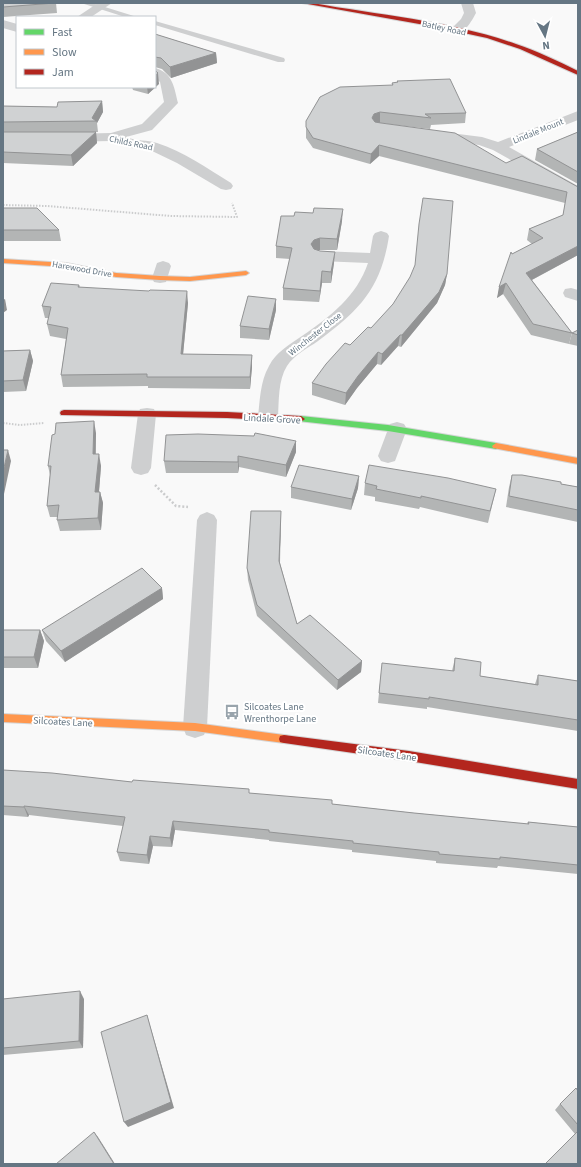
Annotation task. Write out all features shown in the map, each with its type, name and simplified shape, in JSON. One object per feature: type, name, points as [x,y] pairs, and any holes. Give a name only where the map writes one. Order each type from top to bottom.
[{"type":"street","name":"Batley Road","points":[[304,3],[402,19],[494,38],[530,51],[578,73]]},
{"type":"street","points":[[456,30],[466,21],[470,13],[467,3]]},
{"type":"street","points":[[85,16],[103,5]]},
{"type":"street","points":[[3,24],[16,28]]},
{"type":"street","points":[[112,137],[147,127],[171,103],[166,80],[156,73]]},
{"type":"street","name":"Lindale Mount","points":[[498,148],[578,115]]},
{"type":"street","points":[[147,127],[153,146]]},
{"type":"street","name":"Lindale Mount","points":[[420,133],[482,141],[498,148],[578,192]]},
{"type":"street","name":"Childs Road","points":[[53,139],[112,137],[131,144],[153,146],[182,160],[226,186]]},
{"type":"street","name":"Winchester Close","points":[[268,417],[273,379],[278,365],[292,351],[337,319],[356,300],[365,288],[373,273],[378,258],[380,236]]},
{"type":"street","points":[[320,256],[378,258]]},
{"type":"street","name":"Harewood Drive","points":[[3,261],[66,265],[116,275],[162,272],[190,279],[237,271]]},
{"type":"street","name":"Lindale Grove","points":[[64,412],[268,417],[325,421],[397,429],[578,461]]},
{"type":"street","points":[[141,468],[147,414]]},
{"type":"street","points":[[388,456],[397,429]]},
{"type":"street","points":[[195,727],[207,520]]},
{"type":"street","name":"Silcoates Lane","points":[[3,718],[195,727],[409,756],[578,784]]},
{"type":"lane","points":[[84,3],[103,5],[130,16]]},
{"type":"lane","points":[[156,23],[281,60]]},
{"type":"path","points":[[3,206],[47,206],[171,216],[237,217],[226,186]]},
{"type":"path","points":[[3,423],[20,425],[56,422],[64,412]]},
{"type":"path","points":[[141,468],[156,467],[155,486],[176,506],[206,508],[207,520]]},
{"type":"building","points":[[3,3],[55,3],[3,7]]},
{"type":"building","points":[[156,34],[216,53],[170,67],[161,58],[156,57]]},
{"type":"building","points":[[450,79],[466,113],[425,114],[431,118],[380,112],[374,114],[372,118],[375,122],[455,133],[506,163],[522,156],[578,187],[578,246],[526,273],[572,333],[533,324],[506,283],[499,287],[511,252],[512,254],[543,238],[529,229],[563,215],[567,192],[379,145],[371,154],[313,138],[306,127],[306,121],[320,97],[340,87],[393,85],[392,83],[398,82],[397,81]]},
{"type":"building","points":[[102,101],[92,118],[96,121],[3,122],[3,106],[57,107],[58,102]]},
{"type":"building","points":[[3,132],[96,132],[71,155],[3,152]]},
{"type":"building","points":[[578,132],[578,172],[537,149]]},
{"type":"building","points":[[423,198],[453,201],[447,274],[439,292],[402,335],[400,335],[382,354],[378,352],[346,393],[312,383],[326,364],[345,343],[350,345],[368,327],[371,328],[393,304],[410,277],[415,265]]},
{"type":"building","points":[[3,208],[37,208],[59,230],[3,230]]},
{"type":"building","points":[[314,208],[343,209],[337,239],[320,238],[314,240],[311,244],[314,249],[320,251],[335,252],[331,272],[322,271],[320,291],[283,288],[292,248],[276,246],[281,216],[294,216],[295,212],[313,213]]},
{"type":"building","points":[[51,283],[79,285],[78,287],[149,291],[187,291],[181,354],[252,355],[250,377],[147,377],[147,374],[61,375],[68,328],[47,324],[51,307],[42,306]]},
{"type":"building","points":[[248,296],[276,299],[269,329],[240,326]]},
{"type":"building","points":[[578,330],[578,335],[572,333]]},
{"type":"building","points":[[30,350],[23,380],[3,381],[3,351]]},
{"type":"building","points":[[94,421],[93,454],[99,454],[95,492],[100,492],[98,518],[57,520],[59,505],[47,506],[51,466],[48,466],[52,435],[55,434],[56,423]]},
{"type":"building","points":[[255,433],[296,441],[286,465],[238,456],[238,462],[164,461],[166,435],[198,434],[254,436]]},
{"type":"building","points":[[3,450],[8,450],[3,472]]},
{"type":"building","points":[[299,465],[359,476],[352,499],[291,487]]},
{"type":"building","points":[[369,465],[448,478],[496,489],[490,511],[421,496],[421,498],[376,489],[377,486],[365,483]]},
{"type":"building","points":[[512,475],[522,475],[561,482],[561,484],[578,487],[578,510],[509,496]]},
{"type":"building","points":[[251,511],[281,511],[279,561],[297,624],[310,615],[362,661],[338,680],[257,605],[247,568]]},
{"type":"building","points":[[142,568],[162,588],[61,651],[42,630]]},
{"type":"building","points":[[3,630],[40,630],[34,657],[3,657]]},
{"type":"building","points":[[455,658],[481,662],[480,676],[538,685],[538,675],[578,681],[578,720],[429,697],[429,699],[379,693],[382,663],[454,671]]},
{"type":"building","points":[[3,770],[52,773],[132,782],[133,780],[249,789],[249,793],[332,800],[332,804],[529,824],[528,822],[578,827],[578,865],[500,857],[500,859],[439,854],[439,852],[269,832],[269,830],[173,821],[170,838],[150,836],[147,855],[117,852],[125,817],[24,806],[3,806]]},
{"type":"building","points":[[80,991],[79,1041],[3,1048],[3,999]]},
{"type":"building","points":[[147,1015],[171,1102],[124,1122],[101,1032]]},
{"type":"building","points":[[576,1088],[578,1091],[578,1125],[560,1104]]},
{"type":"building","points":[[578,1131],[578,1164],[545,1164]]},
{"type":"building","points":[[94,1132],[114,1164],[56,1164]]},
{"type":"traffic: fast","points":[[301,419],[388,428],[496,446]]},
{"type":"traffic: slow","points":[[3,261],[66,265],[116,275],[160,278],[190,279],[246,273]]},
{"type":"traffic: slow","points":[[496,446],[578,461]]},
{"type":"traffic: slow","points":[[3,718],[195,727],[284,739]]},
{"type":"traffic: jam","points":[[304,3],[410,20],[488,37],[522,48],[578,73]]},
{"type":"traffic: jam","points":[[64,413],[227,415],[301,419]]},
{"type":"traffic: jam","points":[[284,739],[409,756],[578,784]]},
{"type":"place","name":"Silcoates Lane Wrenthorpe Lane","points":[[232,712]]}]
